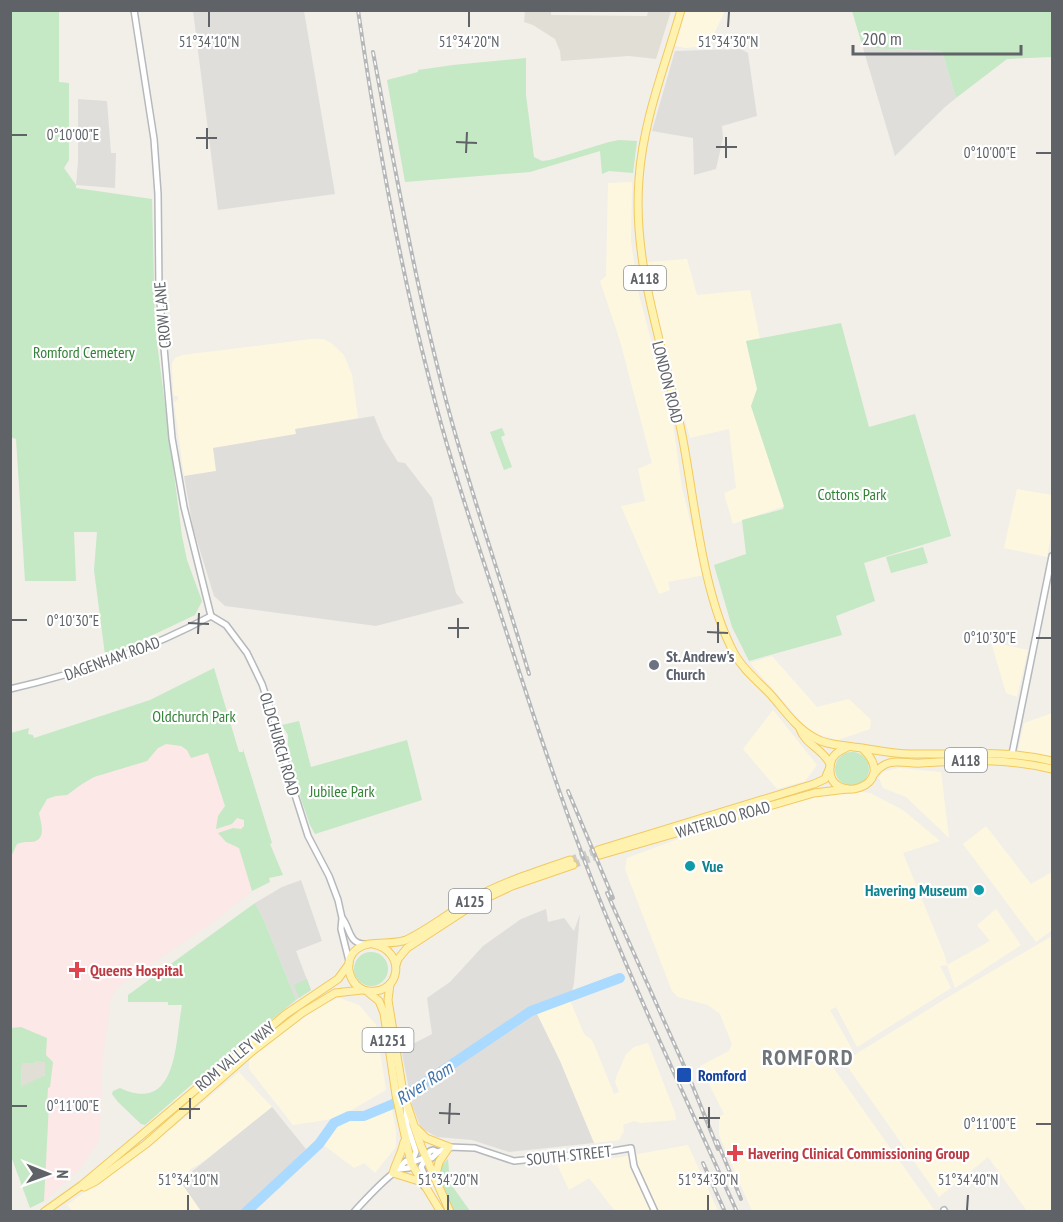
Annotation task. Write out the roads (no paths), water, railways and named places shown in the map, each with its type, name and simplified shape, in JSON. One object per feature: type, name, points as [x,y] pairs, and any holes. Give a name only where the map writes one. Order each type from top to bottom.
[{"type":"main road","name":"LONDON ROAD","points":[[681,10],[652,103],[643,145],[638,196],[642,260],[654,323],[682,435],[704,557],[718,612],[738,658],[800,729],[821,741],[850,747]]},
{"type":"main road","name":"LONDON ROAD","points":[[800,729],[802,736],[825,756],[830,766]]},
{"type":"main road","points":[[850,747],[863,749],[873,761],[874,774],[868,784],[855,790],[838,787],[833,781],[830,766],[837,752],[850,747]]},
{"type":"main road","name":"A118","points":[[863,749],[912,754],[986,752],[1053,761]]},
{"type":"main road","name":"A118","points":[[874,774],[880,767],[890,763],[967,759],[1012,761],[1053,769]]},
{"type":"main road","name":"WATERLOO ROAD","points":[[830,766],[825,779],[814,784],[599,852],[814,793],[847,789]]},
{"type":"main road","name":"A125","points":[[371,944],[407,939],[487,892],[571,863],[476,903],[407,948],[396,965]]},
{"type":"main road","points":[[371,944],[384,947],[390,952],[396,965],[396,973],[390,984],[376,992],[364,990],[353,982],[349,963],[357,949],[371,944]]},
{"type":"main road","name":"ROM VALLEY WAY","points":[[44,1212],[67,1196],[286,1014],[338,980],[349,963]]},
{"type":"main road","name":"A1251","points":[[390,984],[388,1000],[399,1094],[398,1106],[404,1139],[411,1163],[441,1212]]},
{"type":"main road","name":"ROM VALLEY WAY","points":[[67,1196],[96,1181],[146,1144],[250,1053],[302,1012],[336,993],[364,990]]},
{"type":"main road","name":"A1251","points":[[364,990],[382,1005],[399,1094],[405,1102],[435,1181],[450,1212]]},
{"type":"main road","points":[[414,1126],[426,1138],[449,1147],[439,1162],[435,1181]]},
{"type":"main road","name":"A1251","points":[[396,1171],[396,1161],[401,1153],[404,1139]]},
{"type":"main road","points":[[396,1171],[423,1184]]},
{"type":"street","name":"CROW LANE","points":[[134,10],[154,139],[158,195],[159,291],[172,438],[189,528],[210,616]]},
{"type":"street","points":[[1012,754],[1053,556]]},
{"type":"street","name":"DAGENHAM ROAD","points":[[10,689],[53,679],[100,664],[170,636],[210,616]]},
{"type":"street","name":"OLDCHURCH ROAD","points":[[210,616],[226,625],[247,653],[262,684],[308,836],[329,876],[342,918],[353,939],[359,944],[371,944]]},
{"type":"street","name":"OLDCHURCH ROAD","points":[[342,918],[341,929],[349,963]]},
{"type":"street","points":[[405,1102],[407,1125],[416,1152],[411,1163]]},
{"type":"street","name":"SOUTH STREET","points":[[354,1212],[403,1162],[411,1163],[426,1157],[432,1158],[449,1147],[475,1148],[514,1161],[631,1148],[634,1166],[655,1212]]},
{"type":"street","points":[[423,1184],[426,1178],[421,1167],[426,1157]]},
{"type":"waterway","name":"River Rom","points":[[246,1212],[319,1144],[334,1123],[349,1116],[364,1116],[393,1104],[531,1011],[620,978]]},
{"type":"tunnel","points":[[570,860],[598,850]]},
{"type":"tunnel","points":[[573,865],[600,855]]},
{"type":"railway","points":[[358,10],[380,149],[407,287],[436,407],[461,492],[585,862],[639,994],[737,1212]]},
{"type":"railway","points":[[373,52],[425,317],[466,472],[529,674]]},
{"type":"railway","points":[[568,791],[613,898]]},
{"type":"railway","points":[[607,893],[689,1077],[718,1149]]},
{"type":"railway","points":[[717,1141],[741,1199]]},
{"type":"railway","points":[[703,1163],[725,1212]]},
{"type":"place","name":"St. Andrew's Church","points":[[654,665]]},
{"type":"place","name":"Vue","points":[[690,866]]},
{"type":"place","name":"Havering Museum","points":[[979,890]]},
{"type":"place","name":"Queens Hospital","points":[[77,970]]},
{"type":"place","name":"Romford","points":[[684,1075]]},
{"type":"place","name":"Havering Clinical Commissioning Group","points":[[735,1153]]},
{"type":"district","name":"ROMFORD","points":[[808,1057]]},
{"type":"park label","name":"Romford Cemetery","points":[[84,352]]},
{"type":"park label","name":"Cottons Park","points":[[852,494]]},
{"type":"park label","name":"Oldchurch Park","points":[[194,716]]},
{"type":"park label","name":"Jubilee Park","points":[[342,791]]}]
